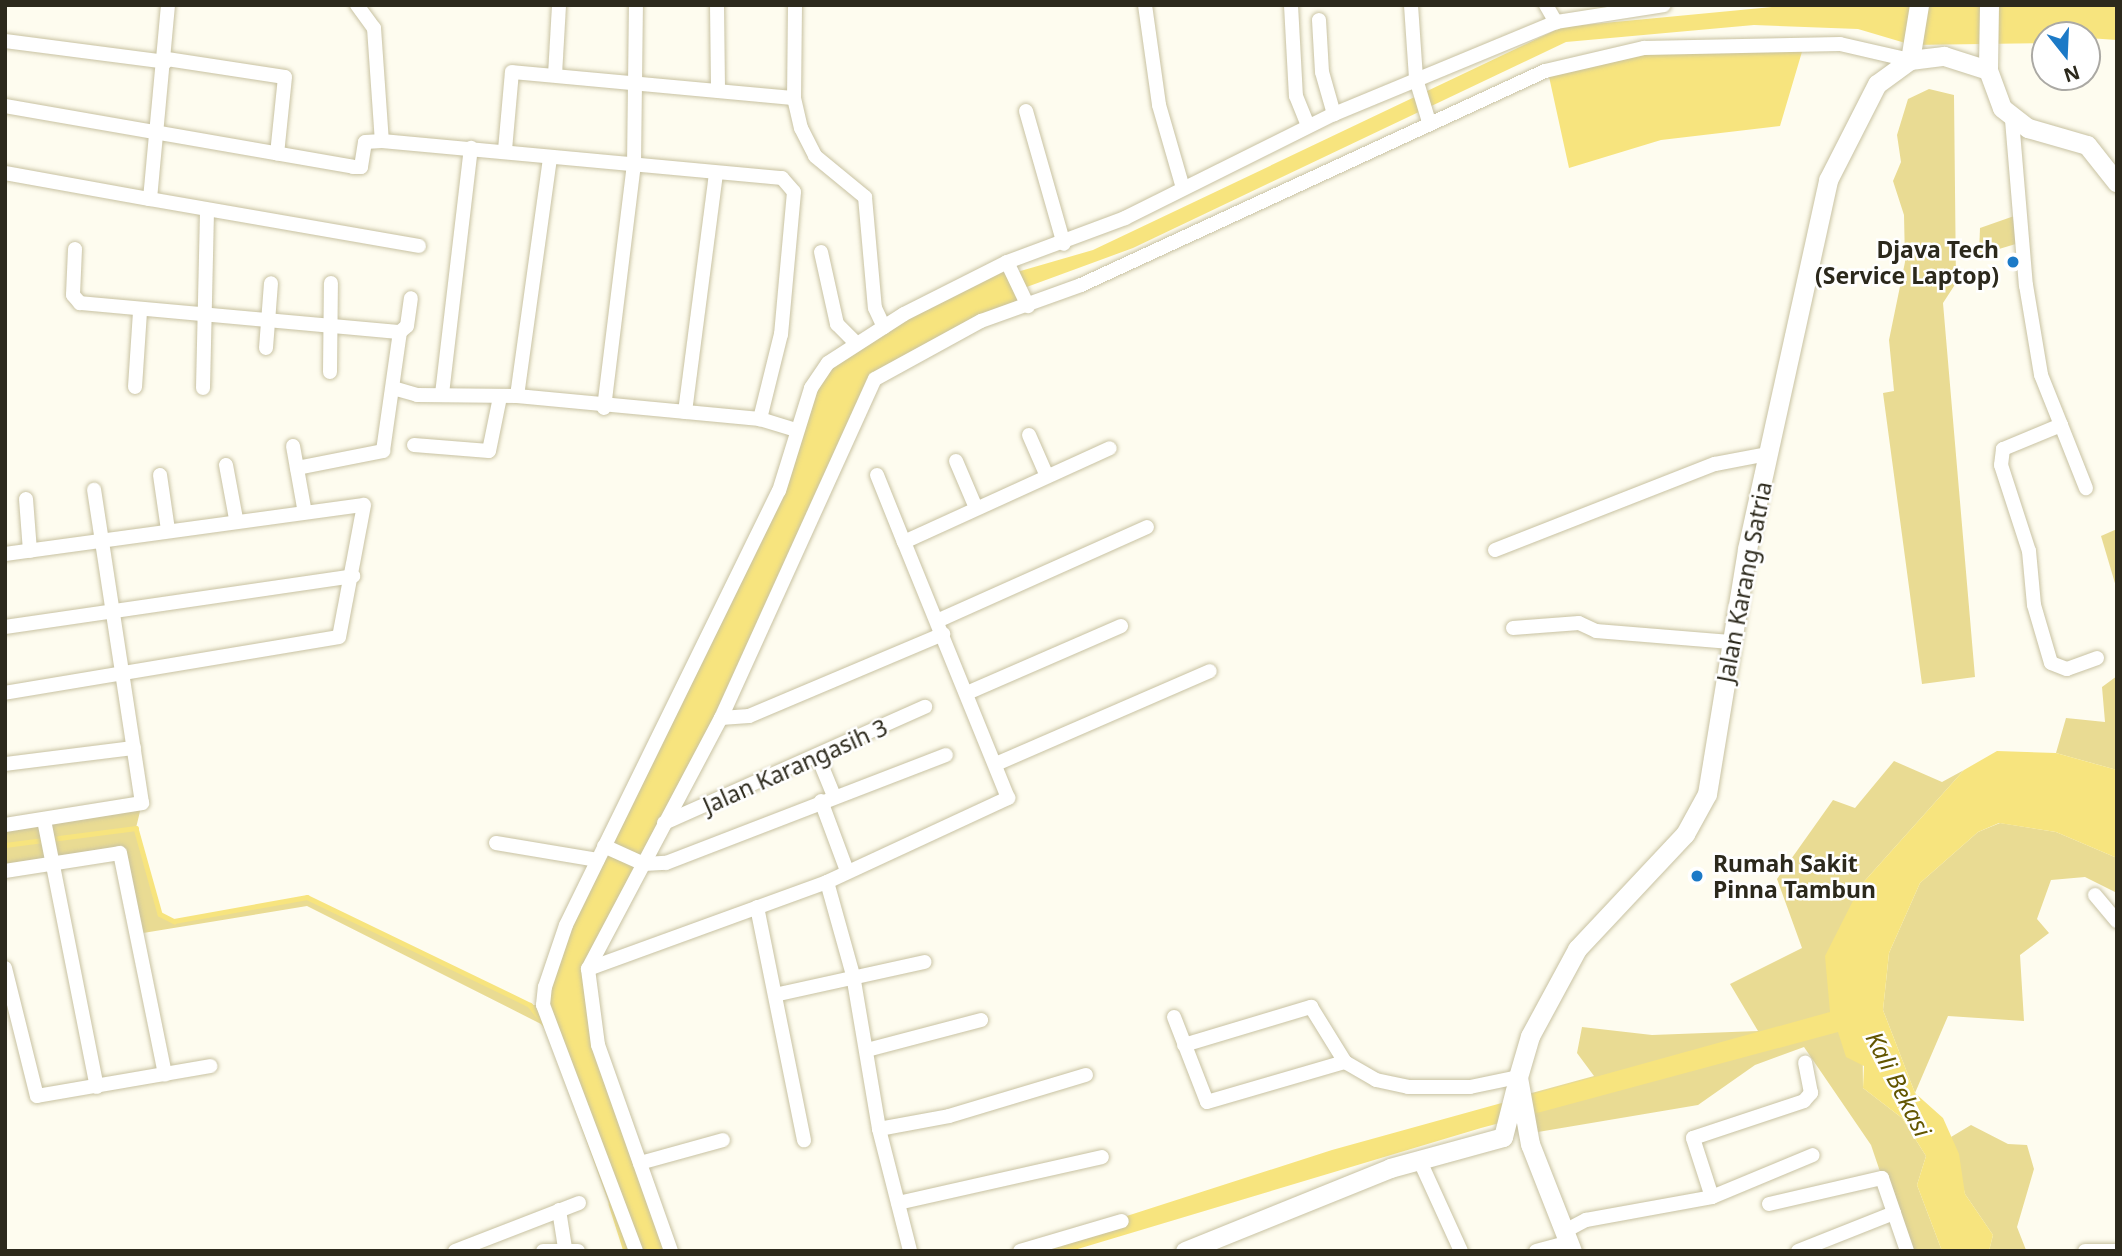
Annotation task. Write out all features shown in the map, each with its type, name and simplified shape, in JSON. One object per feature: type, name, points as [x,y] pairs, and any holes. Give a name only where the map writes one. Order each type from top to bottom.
[{"type":"street","points":[[150,200],[166,61],[168,5]]},
{"type":"street","points":[[357,5],[374,28],[382,141]]},
{"type":"street","points":[[555,75],[559,5]]},
{"type":"street","points":[[604,408],[634,165],[636,5]]},
{"type":"street","points":[[717,5],[718,89]]},
{"type":"street","points":[[795,5],[793,97],[807,146],[865,197],[875,308],[884,327]]},
{"type":"street","points":[[1145,5],[1159,105],[1183,188]]},
{"type":"street","points":[[1291,5],[1296,96],[1308,126]]},
{"type":"street","points":[[1411,5],[1416,79],[1427,115]]},
{"type":"street","points":[[1546,5],[1556,22]]},
{"type":"street","points":[[636,1251],[543,1005],[553,957],[601,853],[779,491],[811,388],[839,351],[1007,262],[1064,244],[1308,126],[1416,79],[1556,22],[1664,5]]},
{"type":"street","points":[[1910,60],[1919,5]]},
{"type":"street","points":[[1987,7],[1988,70],[2012,120],[2019,243],[2041,375],[2086,488]]},
{"type":"street","points":[[1319,20],[1322,72],[1334,114]]},
{"type":"street","points":[[5,41],[285,77],[277,154]]},
{"type":"street","points":[[671,1251],[598,1045],[588,969],[605,926],[644,864],[721,718],[875,379],[981,321],[1028,306],[1427,115],[1536,74],[1644,48],[1840,44],[1910,60],[1944,56],[1988,70]]},
{"type":"street","name":"Jalan Karang Satria","points":[[1569,1241],[1530,1144],[1518,1077],[1530,1037],[1577,949],[1700,813],[1768,454],[1828,180],[1877,84],[1910,60]]},
{"type":"street","points":[[505,150],[512,72],[793,97]]},
{"type":"street","points":[[5,106],[362,167],[365,142],[382,141],[505,150],[550,157],[782,178],[794,192],[781,334],[760,419]]},
{"type":"street","points":[[1027,111],[1064,244]]},
{"type":"street","points":[[2012,120],[2087,145],[2115,174]]},
{"type":"street","points":[[442,394],[471,148]]},
{"type":"street","points":[[517,396],[550,157]]},
{"type":"street","points":[[5,173],[419,246]]},
{"type":"street","points":[[685,412],[716,173]]},
{"type":"street","points":[[203,388],[202,317],[207,210]]},
{"type":"street","points":[[75,249],[77,302],[140,312],[268,323],[329,323],[400,332]]},
{"type":"street","points":[[821,252],[837,324],[855,342]]},
{"type":"street","points":[[1007,262],[1028,306]]},
{"type":"street","points":[[266,348],[271,283]]},
{"type":"street","points":[[330,372],[331,283]]},
{"type":"street","points":[[297,468],[383,451],[400,332],[407,326],[411,298]]},
{"type":"street","points":[[135,387],[140,312]]},
{"type":"street","points":[[393,388],[442,394],[517,396],[604,408],[760,419],[796,430]]},
{"type":"street","points":[[414,445],[489,451],[500,397]]},
{"type":"street","points":[[2061,425],[2003,449],[2001,465],[2029,551],[2034,605],[2051,663],[2067,669],[2098,657]]},
{"type":"street","points":[[1029,435],[1046,474]]},
{"type":"street","points":[[293,446],[304,508]]},
{"type":"street","points":[[904,542],[1046,474],[1110,448]]},
{"type":"street","points":[[1495,550],[1715,464],[1768,454]]},
{"type":"street","points":[[956,461],[976,508]]},
{"type":"street","points":[[226,465],[236,519]]},
{"type":"street","points":[[588,969],[827,882],[1002,804],[1007,791],[877,474]]},
{"type":"street","points":[[160,475],[167,530]]},
{"type":"street","points":[[5,825],[142,803],[94,490]]},
{"type":"street","points":[[26,499],[30,551]]},
{"type":"street","points":[[5,554],[304,508],[363,503],[353,576],[339,637],[123,675],[5,692]]},
{"type":"street","points":[[721,718],[739,720],[1147,527]]},
{"type":"street","points":[[5,627],[353,576]]},
{"type":"street","points":[[1513,628],[1580,623],[1596,631],[1731,642]]},
{"type":"street","points":[[967,694],[1121,626]]},
{"type":"street","points":[[996,764],[1210,671]]},
{"type":"street","name":"Jalan Karangasih 3","points":[[664,823],[925,708]]},
{"type":"street","points":[[5,764],[134,748]]},
{"type":"street","points":[[496,843],[601,853],[644,864],[666,863],[946,755]]},
{"type":"street","points":[[818,757],[847,871]]},
{"type":"street","points":[[44,820],[97,1087]]},
{"type":"street","points":[[5,871],[52,860],[120,853],[165,1074]]},
{"type":"street","points":[[827,882],[853,975],[879,1129],[910,1251]]},
{"type":"street","points":[[2095,895],[2117,921]]},
{"type":"street","points":[[757,907],[779,994],[776,1011],[804,1140]]},
{"type":"street","points":[[779,994],[853,975],[925,962]]},
{"type":"street","points":[[5,968],[35,1094],[97,1087],[210,1066]]},
{"type":"street","points":[[1184,1045],[1311,1007],[1345,1062],[1376,1080],[1408,1087],[1470,1087],[1518,1077],[1503,1137],[1419,1160],[1270,1211],[1185,1251]]},
{"type":"street","points":[[1174,1017],[1207,1102],[1345,1062]]},
{"type":"street","points":[[867,1050],[981,1020]]},
{"type":"street","points":[[1712,1197],[1693,1138],[1809,1098],[1805,1063]]},
{"type":"street","points":[[879,1129],[949,1116],[1086,1074]]},
{"type":"street","points":[[640,1163],[723,1140]]},
{"type":"street","points":[[1419,1160],[1530,1144]]},
{"type":"street","points":[[1536,1251],[1569,1241],[1586,1220],[1712,1197],[1813,1155]]},
{"type":"street","points":[[898,1203],[1102,1157]]},
{"type":"street","points":[[1419,1160],[1461,1251]]},
{"type":"street","points":[[1769,1203],[1882,1178],[1907,1251]]},
{"type":"street","points":[[467,1249],[579,1203]]},
{"type":"street","points":[[542,1251],[571,1249],[559,1210]]},
{"type":"street","points":[[1798,1251],[1894,1213]]},
{"type":"street","points":[[1020,1251],[1064,1244],[1122,1221]]},
{"type":"street","points":[[2085,1251],[2116,1251]]},
{"type":"shaded area","points":[[1929,89],[1954,95],[1956,283],[1943,303],[1975,677],[1922,684],[1883,393],[1894,391],[1889,340],[1905,262],[1904,215],[1893,181],[1901,162],[1897,135],[1908,99]]},
{"type":"shaded area","points":[[2017,215],[2019,243],[1979,255],[1980,228]]},
{"type":"shaded area","points":[[2117,529],[2117,590],[2101,536]]},
{"type":"shaded area","points":[[2117,676],[2117,770],[2056,753],[2066,718],[2105,722],[2102,687]]},
{"type":"shaded area","points":[[1894,761],[1942,782],[1964,770],[1861,885],[1863,1088],[1902,1118],[1926,1156],[1917,1185],[1942,1251],[1907,1251],[1871,1145],[1804,1047],[1755,1065],[1698,1105],[1532,1133],[1528,1094],[1594,1076],[1577,1053],[1582,1027],[1652,1035],[1758,1031],[1730,984],[1802,948],[1777,879],[1833,800],[1855,808]]},
{"type":"shaded area","points":[[142,803],[136,828],[160,914],[174,921],[307,897],[530,1005],[543,1005],[636,1251],[626,1251],[545,1026],[307,906],[137,934],[121,855],[5,871],[5,825]]},
{"type":"shaded area","points":[[2000,823],[2056,832],[2117,858],[2117,893],[2085,877],[2051,880],[2037,919],[2049,933],[2020,955],[2024,1021],[1948,1016],[1915,1093],[1883,1010],[1889,953],[1920,883],[1978,832]]},
{"type":"shaded area","points":[[1971,1125],[2008,1144],[2027,1145],[2034,1169],[2017,1227],[2026,1250],[2043,1251],[1989,1251],[1993,1235],[1965,1194],[1951,1137]]},
{"type":"water","points":[[1793,5],[2117,5],[2117,40],[2101,39],[2101,21],[2031,21],[2031,43],[1912,45],[1858,29],[1754,25],[1566,42],[1133,248],[1024,288],[1017,272],[1093,250],[1562,27]]},
{"type":"water","points":[[1804,45],[1780,126],[1661,140],[1569,168],[1548,72],[1599,55]]},
{"type":"water","points":[[1007,262],[1028,306],[875,379],[782,589],[588,969],[591,1003],[671,1251],[636,1251],[561,1054],[545,987],[550,966],[754,543],[828,363]]},
{"type":"water","name":"Kali Bekasi","points":[[1997,751],[2056,753],[2117,770],[2117,858],[2056,832],[1999,823],[1978,832],[1920,883],[1889,953],[1883,1010],[1915,1093],[1943,1118],[1959,1154],[1965,1194],[1993,1235],[1989,1251],[1942,1251],[1917,1185],[1926,1156],[1902,1118],[1863,1088],[1864,1066],[1846,1057],[1838,1032],[1481,1128],[1071,1251],[1018,1251],[1332,1150],[1830,1012],[1825,956],[1861,885],[1964,770]]},
{"type":"waterway","points":[[5,845],[136,828],[160,914],[174,921],[307,897],[530,1005],[545,1025]]},
{"type":"waterway","points":[[611,1204],[626,1251]]},
{"type":"place","name":"Djava Tech (Service Laptop)","points":[[2013,262]]},
{"type":"place","name":"Rumah Sakit Pinna Tambun","points":[[1697,876]]}]
